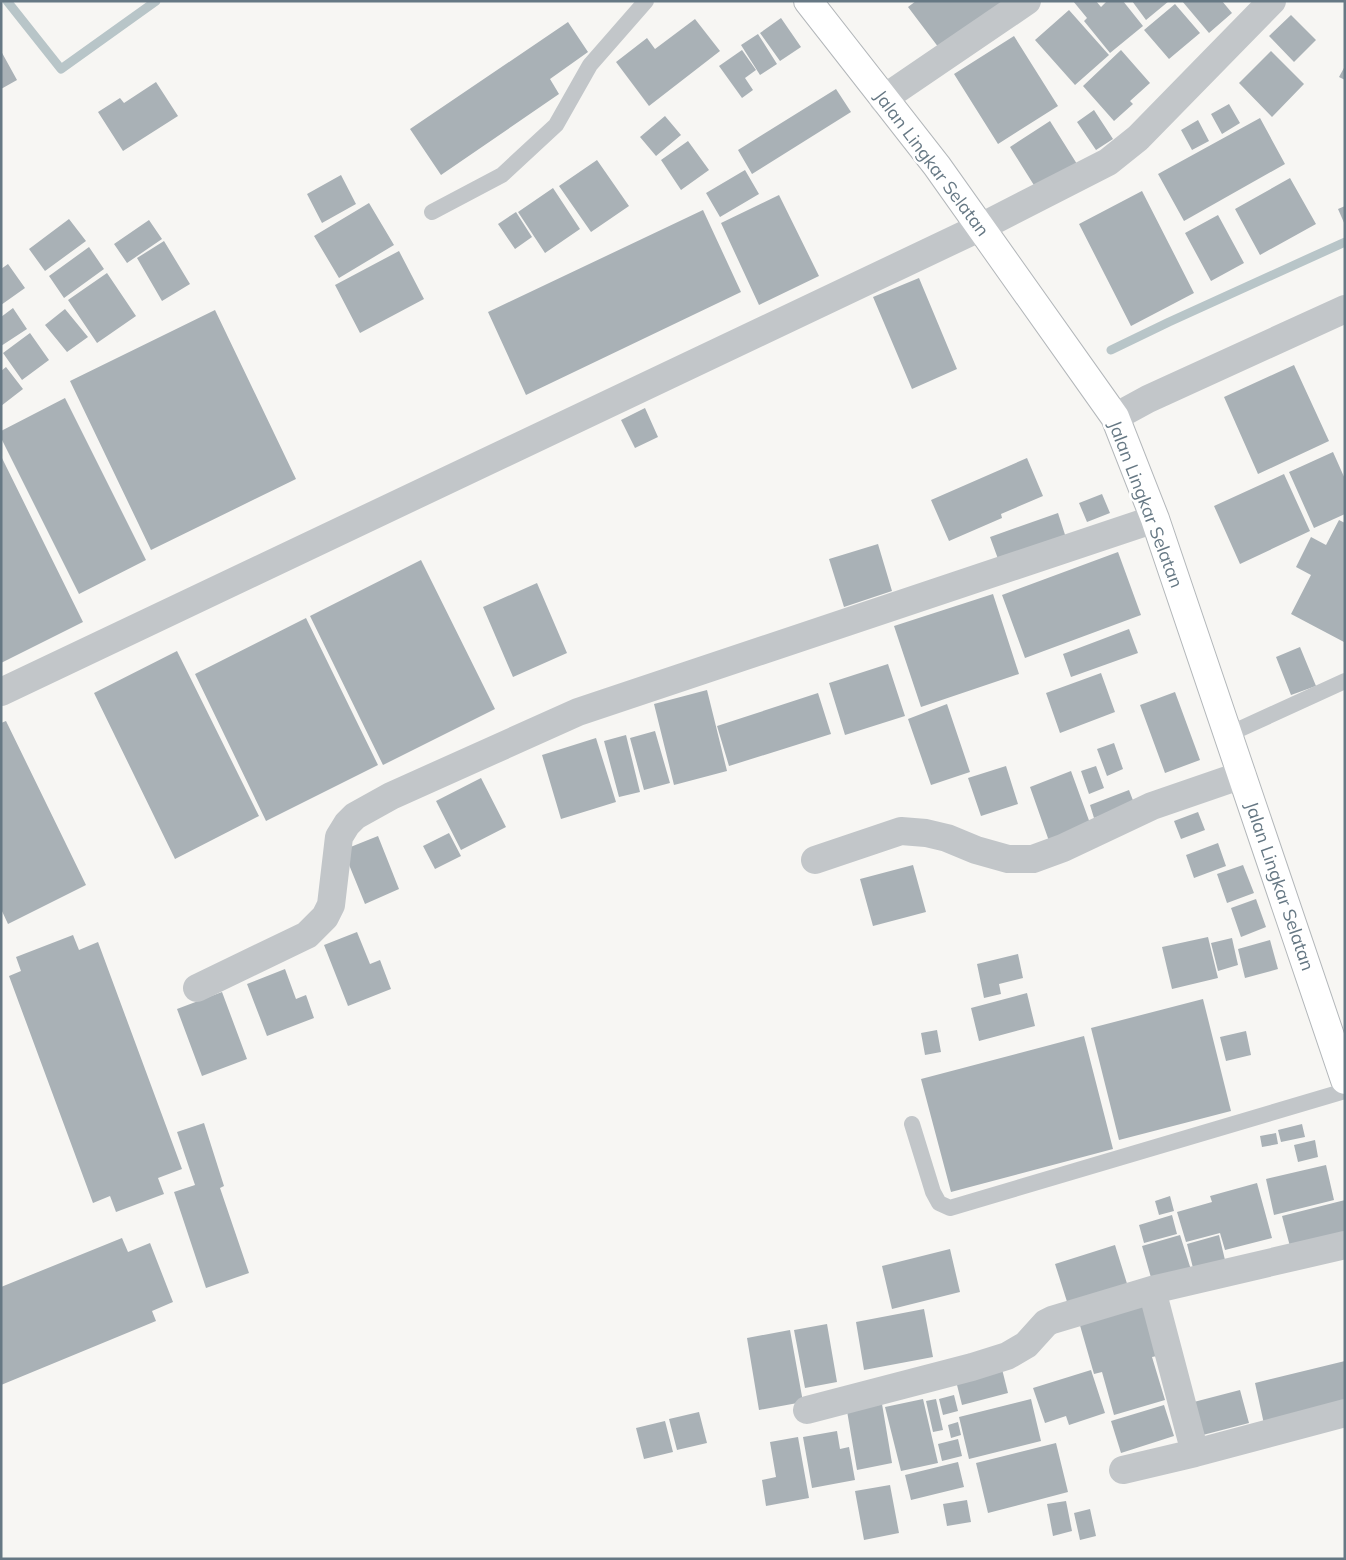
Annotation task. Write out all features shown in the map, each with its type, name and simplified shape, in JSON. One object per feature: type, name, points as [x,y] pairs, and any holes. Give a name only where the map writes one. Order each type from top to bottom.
[{"type":"highway","name":"Jalan Lingkar Selatan","points":[[808,1],[937,166],[1115,417],[1155,519],[1345,1080]]},
{"type":"street","points":[[883,99],[1027,1]]},
{"type":"street","points":[[1,692],[981,227],[1108,162],[1138,138],[1272,1]]},
{"type":"street","points":[[1115,417],[1148,399],[1345,309]]},
{"type":"street","points":[[197,988],[307,935],[318,925],[325,917],[331,904],[339,837],[354,816],[391,796],[578,712],[1155,519]]},
{"type":"street","points":[[815,860],[901,831],[926,833],[947,838],[976,850],[1008,859],[1033,860],[1152,806],[1242,775]]},
{"type":"street","points":[[807,1410],[972,1368],[1007,1356],[1026,1345],[1046,1323],[1052,1320],[1152,1290],[1345,1245]]},
{"type":"street","points":[[1152,1290],[1195,1453]]},
{"type":"street","points":[[1123,1470],[1345,1413]]},
{"type":"lane","points":[[432,212],[502,175],[556,125],[590,66],[646,1]]},
{"type":"lane","points":[[1228,734],[1345,682]]},
{"type":"lane","points":[[912,1124],[933,1192],[939,1203],[950,1208],[1345,1091]]},
{"type":"building","points":[[916,1],[1007,1],[942,52],[908,7]]},
{"type":"building","points":[[1073,1],[1096,1],[1101,7],[1107,1],[1123,1],[1143,26],[1110,53],[1084,21],[1087,18]]},
{"type":"building","points":[[1132,1],[1169,1],[1146,20]]},
{"type":"building","points":[[1182,1],[1222,1],[1232,13],[1209,33]]},
{"type":"building","points":[[1175,4],[1200,33],[1169,59],[1144,30]]},
{"type":"building","points":[[1069,10],[1109,55],[1075,85],[1035,40]]},
{"type":"building","points":[[1291,15],[1316,40],[1294,62],[1269,36]]},
{"type":"building","points":[[781,18],[801,47],[780,61],[760,33]]},
{"type":"building","points":[[695,19],[720,51],[649,106],[616,62],[647,38],[655,49]]},
{"type":"building","points":[[568,22],[588,52],[550,79],[559,94],[441,175],[410,129]]},
{"type":"building","points":[[758,34],[777,64],[760,75],[741,45]]},
{"type":"building","points":[[1014,36],[1058,106],[998,144],[954,74]]},
{"type":"building","points":[[742,50],[756,70],[745,78],[753,90],[742,98],[719,66]]},
{"type":"building","points":[[1121,50],[1150,83],[1130,101],[1133,104],[1114,121],[1083,86]]},
{"type":"building","points":[[1,51],[17,80],[1,89]]},
{"type":"building","points":[[1271,51],[1304,84],[1272,117],[1239,83]]},
{"type":"building","points":[[1345,66],[1345,80],[1339,77]]},
{"type":"building","points":[[156,82],[178,116],[123,151],[98,112],[120,98],[124,103]]},
{"type":"building","points":[[836,89],[851,112],[752,174],[738,150]]},
{"type":"building","points":[[1229,104],[1240,123],[1222,134],[1211,114]]},
{"type":"building","points":[[1094,110],[1113,139],[1096,150],[1077,122]]},
{"type":"building","points":[[665,116],[681,135],[656,156],[640,137]]},
{"type":"building","points":[[1260,118],[1285,164],[1184,221],[1158,174]]},
{"type":"building","points":[[1198,120],[1209,141],[1192,150],[1181,130]]},
{"type":"building","points":[[1050,121],[1077,164],[1037,190],[1010,147]]},
{"type":"building","points":[[688,141],[709,170],[681,190],[661,160]]},
{"type":"building","points":[[597,160],[629,206],[591,232],[559,186]]},
{"type":"building","points":[[745,170],[759,194],[720,217],[706,193]]},
{"type":"building","points":[[341,175],[356,204],[322,223],[307,194]]},
{"type":"building","points":[[1290,178],[1316,224],[1260,255],[1235,209]]},
{"type":"building","points":[[553,188],[580,229],[545,253],[518,212]]},
{"type":"building","points":[[1142,191],[1194,293],[1131,326],[1079,224]]},
{"type":"building","points":[[779,195],[819,276],[759,305],[721,223]]},
{"type":"building","points":[[369,203],[394,245],[339,278],[314,236]]},
{"type":"building","points":[[1345,206],[1345,225],[1338,209]]},
{"type":"building","points":[[703,210],[741,292],[526,395],[488,312]]},
{"type":"building","points":[[516,212],[532,237],[515,249],[498,224]]},
{"type":"building","points":[[1218,215],[1244,263],[1211,281],[1185,233]]},
{"type":"building","points":[[69,219],[86,241],[45,271],[29,249]]},
{"type":"building","points":[[149,220],[162,239],[127,263],[114,244]]},
{"type":"building","points":[[164,241],[190,284],[162,301],[137,258]]},
{"type":"building","points":[[89,247],[104,269],[64,298],[49,276]]},
{"type":"building","points":[[399,251],[424,299],[360,333],[335,285]]},
{"type":"building","points":[[8,264],[25,288],[1,305],[1,269]]},
{"type":"building","points":[[107,273],[136,316],[97,343],[68,300]]},
{"type":"building","points":[[919,278],[957,369],[912,389],[873,297]]},
{"type":"building","points":[[13,308],[27,329],[1,346],[1,317]]},
{"type":"building","points":[[65,309],[88,337],[67,352],[45,325]]},
{"type":"building","points":[[215,310],[296,479],[151,550],[70,381]]},
{"type":"building","points":[[30,333],[49,360],[22,380],[3,353]]},
{"type":"building","points":[[1294,365],[1329,441],[1258,474],[1224,397]]},
{"type":"building","points":[[6,367],[23,389],[1,406],[1,371]]},
{"type":"building","points":[[65,398],[146,560],[79,594],[1,438],[1,431]]},
{"type":"building","points":[[645,408],[658,437],[635,448],[621,420]]},
{"type":"building","points":[[1333,452],[1345,479],[1345,514],[1314,528],[1289,472]]},
{"type":"building","points":[[1,456],[83,622],[1,663]]},
{"type":"building","points":[[1027,458],[1043,496],[1001,514],[1002,518],[949,541],[931,500]]},
{"type":"building","points":[[1284,474],[1310,531],[1240,564],[1214,506]]},
{"type":"building","points":[[1102,494],[1110,513],[1087,522],[1079,503]]},
{"type":"building","points":[[1058,513],[1068,544],[1001,567],[990,537]]},
{"type":"building","points":[[1339,520],[1345,523],[1344,642],[1291,614],[1311,575],[1296,567],[1311,537],[1326,545]]},
{"type":"building","points":[[878,544],[892,591],[844,607],[829,559]]},
{"type":"building","points":[[1118,552],[1141,615],[1025,658],[1002,595]]},
{"type":"building","points":[[421,560],[495,709],[383,765],[310,616]]},
{"type":"building","points":[[537,583],[567,653],[513,677],[483,607]]},
{"type":"building","points":[[993,594],[1019,674],[921,707],[894,626]]},
{"type":"building","points":[[306,618],[378,765],[266,821],[195,674]]},
{"type":"building","points":[[1129,629],[1138,653],[1071,677],[1063,654]]},
{"type":"building","points":[[1300,647],[1316,686],[1291,695],[1276,657]]},
{"type":"building","points":[[177,651],[259,816],[175,859],[94,693]]},
{"type":"building","points":[[888,664],[905,716],[845,735],[829,683]]},
{"type":"building","points":[[1101,673],[1115,712],[1060,733],[1046,693]]},
{"type":"building","points":[[707,690],[727,771],[674,785],[654,704]]},
{"type":"building","points":[[1175,692],[1200,760],[1165,773],[1140,705]]},
{"type":"building","points":[[818,693],[831,734],[729,766],[717,726]]},
{"type":"building","points":[[947,704],[970,772],[931,785],[908,719]]},
{"type":"building","points":[[6,721],[86,885],[8,924],[1,909],[1,723]]},
{"type":"building","points":[[655,731],[670,783],[644,790],[630,738]]},
{"type":"building","points":[[626,735],[640,792],[619,797],[604,741]]},
{"type":"building","points":[[596,738],[616,802],[561,819],[542,755]]},
{"type":"building","points":[[1114,743],[1123,769],[1107,776],[1097,749]]},
{"type":"building","points":[[1006,766],[1018,804],[981,816],[968,778]]},
{"type":"building","points":[[1096,766],[1104,788],[1089,794],[1081,771]]},
{"type":"building","points":[[1071,771],[1091,826],[1049,841],[1030,787]]},
{"type":"building","points":[[481,778],[506,827],[461,850],[436,801]]},
{"type":"building","points":[[1129,790],[1134,803],[1094,818],[1090,805]]},
{"type":"building","points":[[1198,812],[1205,830],[1181,839],[1174,821]]},
{"type":"building","points":[[449,833],[461,856],[435,869],[423,846]]},
{"type":"building","points":[[378,836],[399,889],[365,904],[343,850]]},
{"type":"building","points":[[1218,843],[1226,866],[1194,878],[1186,855]]},
{"type":"building","points":[[913,865],[926,912],[873,926],[860,879]]},
{"type":"building","points":[[1243,865],[1254,893],[1227,903],[1217,874]]},
{"type":"building","points":[[1256,899],[1266,927],[1241,937],[1231,908]]},
{"type":"building","points":[[357,932],[370,964],[380,960],[391,989],[348,1006],[324,945]]},
{"type":"building","points":[[73,935],[79,950],[98,942],[182,1169],[158,1178],[164,1194],[116,1212],[110,1196],[93,1203],[9,976],[21,971],[16,957]]},
{"type":"building","points":[[1208,937],[1218,978],[1172,989],[1162,947]]},
{"type":"building","points":[[1232,938],[1238,965],[1218,971],[1211,943]]},
{"type":"building","points":[[1270,940],[1278,969],[1245,978],[1238,949]]},
{"type":"building","points":[[1018,954],[1023,978],[999,984],[1001,994],[984,998],[977,964]]},
{"type":"building","points":[[285,969],[296,999],[306,995],[314,1018],[267,1036],[247,984]]},
{"type":"building","points":[[222,992],[247,1059],[202,1076],[177,1009]]},
{"type":"building","points":[[1027,993],[1035,1026],[979,1041],[971,1008]]},
{"type":"building","points":[[1203,999],[1231,1111],[1119,1140],[1091,1028]]},
{"type":"building","points":[[937,1030],[941,1052],[925,1055],[921,1033]]},
{"type":"building","points":[[1246,1031],[1251,1055],[1226,1061],[1220,1037]]},
{"type":"building","points":[[1084,1036],[1113,1149],[951,1192],[921,1079]]},
{"type":"building","points":[[204,1123],[224,1186],[220,1188],[249,1273],[206,1288],[174,1192],[195,1185],[177,1132]]},
{"type":"building","points":[[1302,1124],[1305,1137],[1281,1142],[1278,1130]]},
{"type":"building","points":[[1276,1133],[1278,1144],[1262,1147],[1260,1136]]},
{"type":"building","points":[[1315,1140],[1318,1157],[1298,1162],[1294,1145]]},
{"type":"building","points":[[1326,1165],[1334,1200],[1274,1215],[1266,1179]]},
{"type":"building","points":[[1257,1183],[1272,1238],[1225,1250],[1220,1233],[1186,1242],[1177,1212],[1212,1202],[1210,1196]]},
{"type":"building","points":[[1170,1196],[1174,1211],[1159,1215],[1155,1201]]},
{"type":"building","points":[[1345,1200],[1345,1240],[1292,1254],[1282,1216]]},
{"type":"building","points":[[1172,1215],[1177,1234],[1144,1243],[1139,1225]]},
{"type":"building","points":[[1180,1235],[1193,1276],[1154,1288],[1142,1246]]},
{"type":"building","points":[[1219,1235],[1225,1260],[1193,1268],[1187,1244]]},
{"type":"building","points":[[122,1238],[128,1252],[150,1243],[173,1302],[152,1311],[156,1321],[1,1385],[1,1287]]},
{"type":"building","points":[[1115,1245],[1129,1290],[1069,1308],[1055,1264]]},
{"type":"building","points":[[950,1249],[960,1292],[892,1309],[882,1266]]},
{"type":"building","points":[[1146,1302],[1157,1356],[1152,1357],[1165,1400],[1114,1415],[1102,1372],[1094,1374],[1079,1322]]},
{"type":"building","points":[[924,1309],[933,1357],[864,1370],[856,1322]]},
{"type":"building","points":[[827,1324],[837,1382],[805,1388],[794,1330]]},
{"type":"building","points":[[790,1330],[803,1402],[759,1410],[747,1338]]},
{"type":"building","points":[[1345,1361],[1345,1406],[1264,1424],[1255,1383]]},
{"type":"building","points":[[1002,1369],[1008,1393],[962,1405],[956,1381]]},
{"type":"building","points":[[1091,1370],[1105,1413],[1069,1425],[1066,1416],[1045,1423],[1033,1388]]},
{"type":"building","points":[[1240,1390],[1249,1423],[1199,1436],[1190,1403]]},
{"type":"building","points":[[954,1395],[958,1411],[943,1415],[939,1399]]},
{"type":"building","points":[[923,1399],[938,1463],[901,1471],[885,1407]]},
{"type":"building","points":[[936,1399],[943,1430],[933,1432],[926,1401]]},
{"type":"building","points":[[1031,1399],[1041,1441],[969,1459],[959,1417]]},
{"type":"building","points":[[882,1404],[892,1463],[857,1470],[847,1411]]},
{"type":"building","points":[[1164,1405],[1174,1436],[1121,1453],[1111,1421]]},
{"type":"building","points":[[699,1412],[707,1443],[677,1450],[669,1419]]},
{"type":"building","points":[[665,1421],[673,1452],[644,1459],[636,1428]]},
{"type":"building","points":[[958,1422],[961,1435],[951,1438],[948,1425]]},
{"type":"building","points":[[837,1431],[840,1449],[849,1447],[855,1480],[812,1488],[803,1437]]},
{"type":"building","points":[[798,1437],[809,1498],[766,1506],[762,1480],[776,1477],[770,1442]]},
{"type":"building","points":[[958,1439],[962,1456],[942,1461],[938,1444]]},
{"type":"building","points":[[1056,1443],[1068,1492],[988,1513],[976,1463]]},
{"type":"building","points":[[958,1462],[964,1487],[911,1500],[905,1475]]},
{"type":"building","points":[[890,1485],[899,1533],[864,1540],[855,1491]]},
{"type":"building","points":[[967,1500],[971,1522],[947,1526],[943,1504]]},
{"type":"building","points":[[1066,1501],[1072,1531],[1053,1536],[1047,1504]]},
{"type":"building","points":[[1090,1509],[1096,1536],[1080,1540],[1074,1513]]},
{"type":"waterway","points":[[7,1],[61,69],[156,1]]},
{"type":"waterway","points":[[1111,350],[1345,242]]}]
